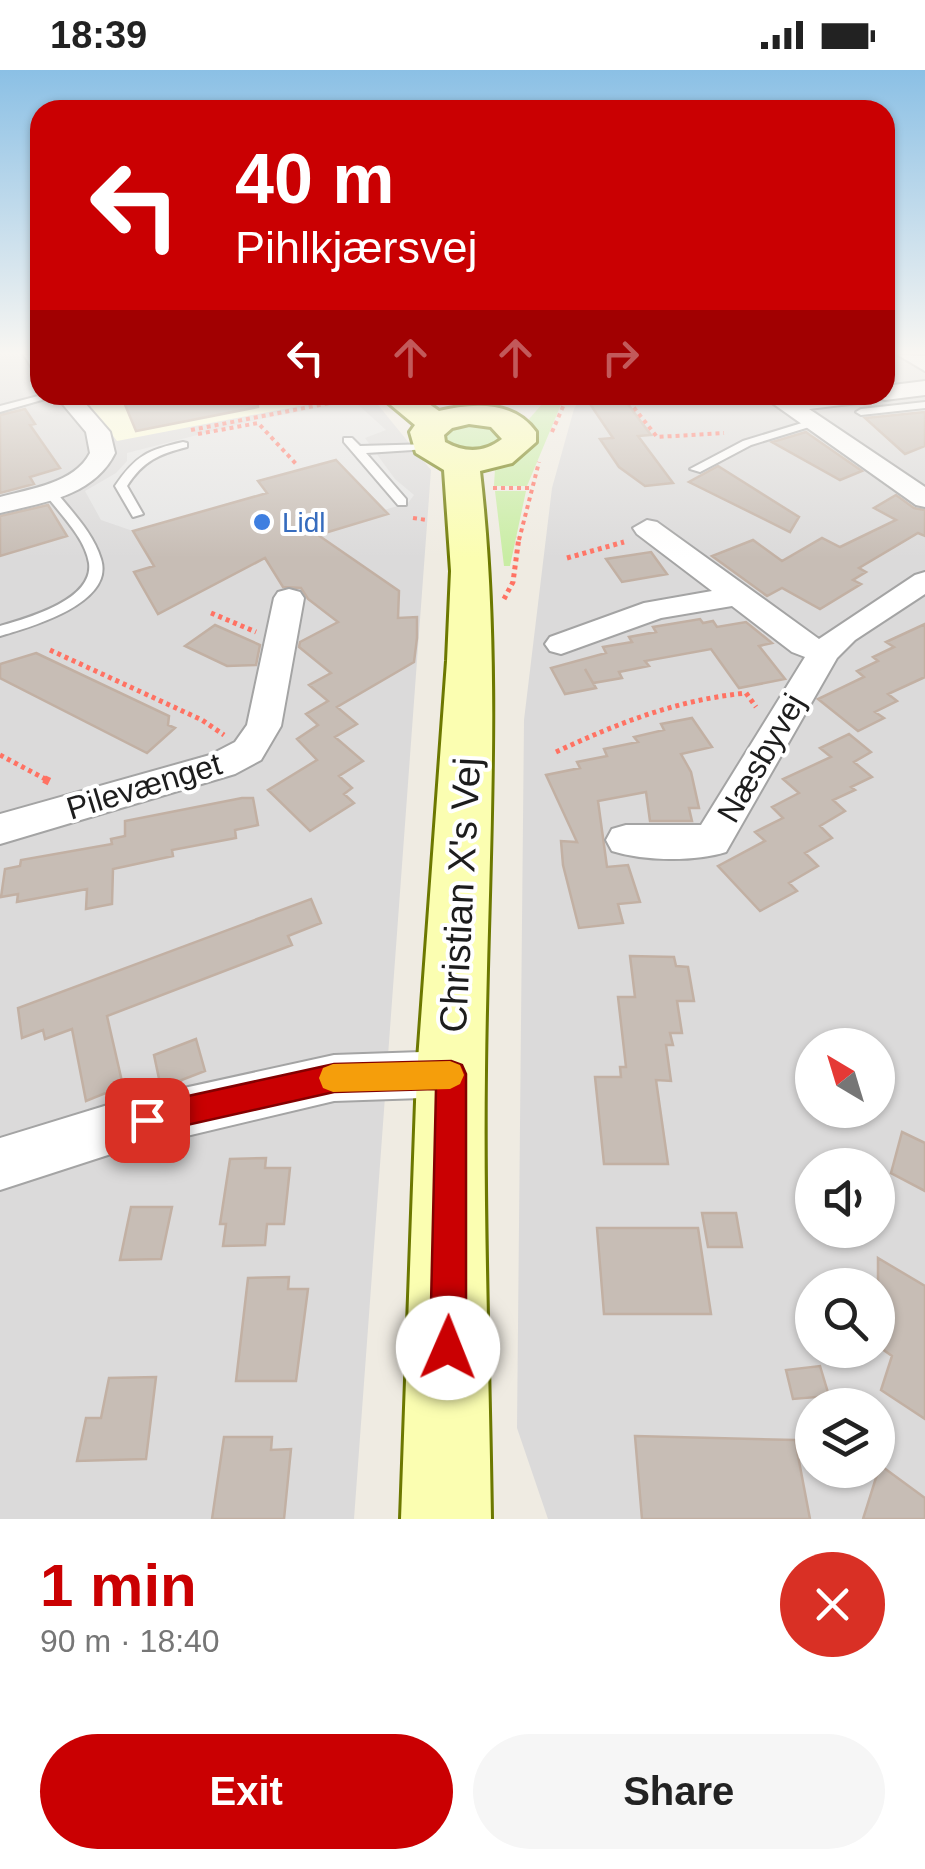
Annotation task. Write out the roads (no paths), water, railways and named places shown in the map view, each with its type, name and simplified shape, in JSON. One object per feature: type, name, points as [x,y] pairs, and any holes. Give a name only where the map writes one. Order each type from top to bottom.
[{"type":"street","points":[[0,505],[82,478],[98,466],[103,453],[100,438],[88,423]]},
{"type":"street","name":"Christian X's Vej","points":[[446,1519],[451,1074],[471,570],[487,496],[494,423]]},
{"type":"street","points":[[816,423],[925,499]]},
{"type":"street","name":"Næsbyvej","points":[[652,532],[802,645],[824,652]]},
{"type":"street","name":"Næsbyvej","points":[[626,840],[712,841],[824,652],[844,633],[925,582]]},
{"type":"street","points":[[560,644],[655,610],[738,596]]},
{"type":"street","name":"Pilevænget","points":[[0,830],[222,765],[248,751],[264,726],[289,598]]},
{"type":"street","points":[[0,1164],[147,1120],[334,1078],[451,1074]]},
{"type":"lane","points":[[402,502],[360,445],[485,423]]},
{"type":"lane","points":[[696,469],[754,441],[813,423]]},
{"type":"lane","points":[[136,514],[121,486],[144,454],[184,438]]},
{"type":"lane","points":[[0,631],[44,617],[80,597],[94,582],[97,568],[91,553],[49,491]]},
{"type":"place","name":"Lidl","points":[[262,522]]}]
